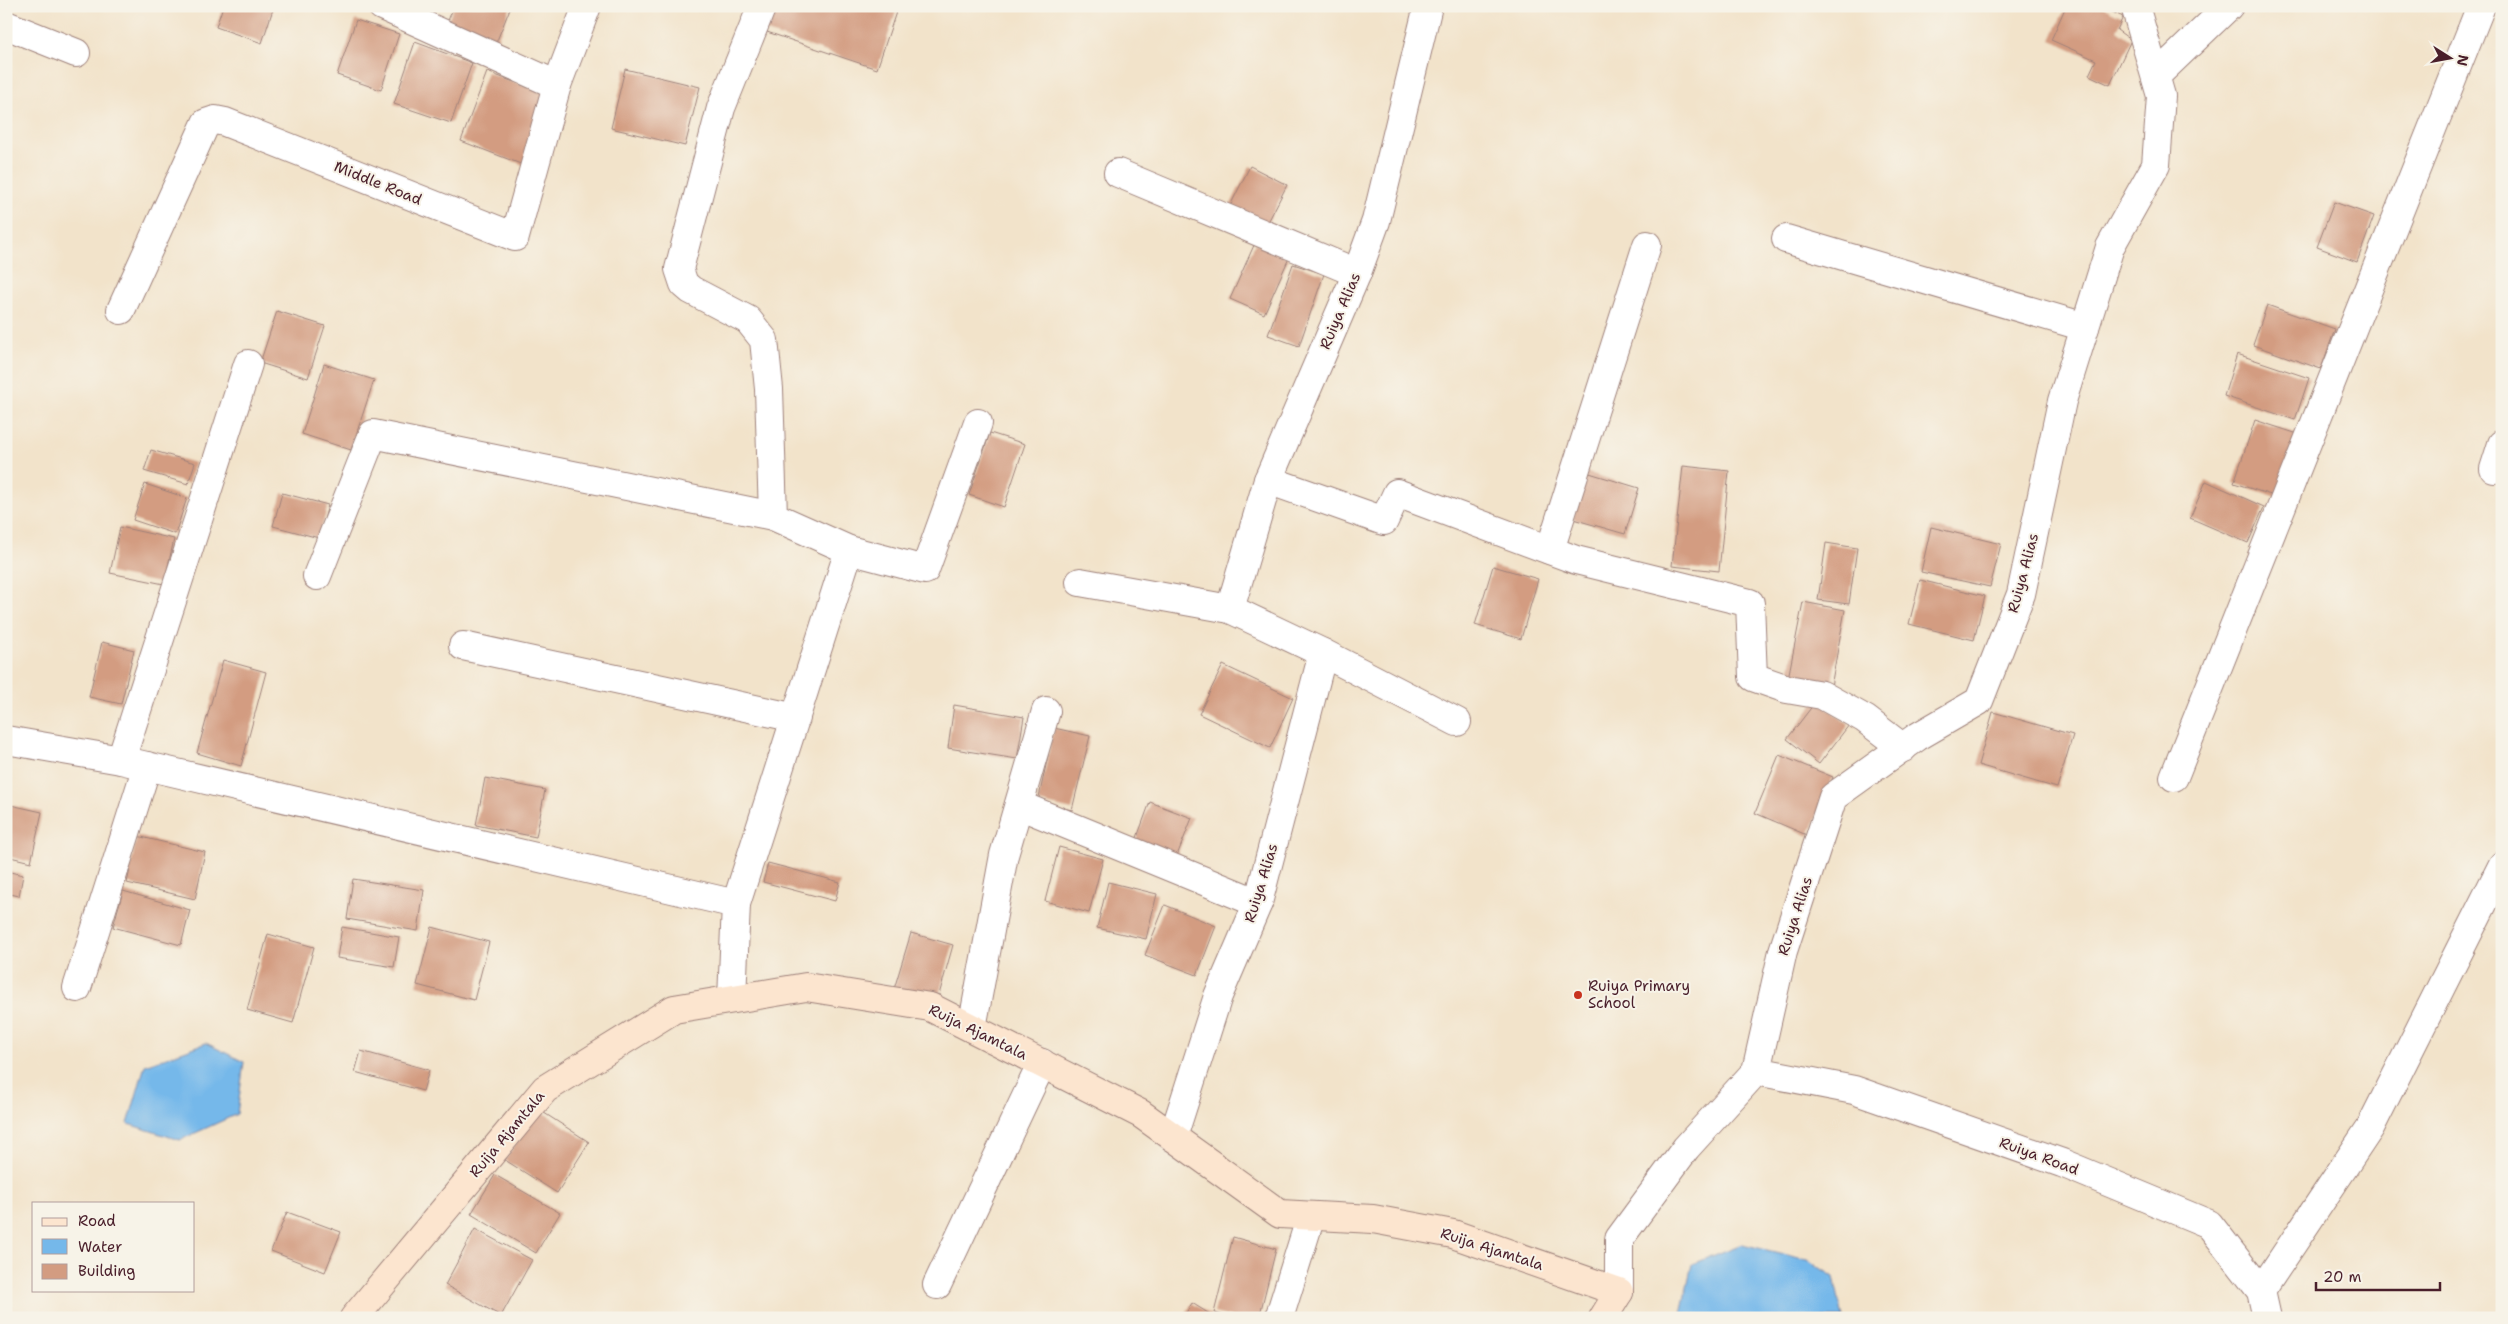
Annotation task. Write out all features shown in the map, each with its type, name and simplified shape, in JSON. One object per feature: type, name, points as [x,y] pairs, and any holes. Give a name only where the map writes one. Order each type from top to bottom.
[{"type":"street","points":[[382,6],[557,85]]},
{"type":"street","name":"Middle Road","points":[[121,310],[206,124],[215,120],[225,122],[514,237],[557,85],[587,6]]},
{"type":"street","points":[[762,6],[721,108],[679,269],[684,284],[691,290],[748,320],[764,340],[769,388],[773,516]]},
{"type":"street","name":"Ruiya Alias","points":[[1230,609],[1268,480],[1357,273],[1376,221],[1428,6]]},
{"type":"street","name":"Ruiya Alias","points":[[1756,1071],[1783,951],[1833,798],[1903,748],[1979,701],[2021,594],[2062,401],[2110,247],[2156,165],[2161,96],[2157,75],[2135,6]]},
{"type":"street","points":[[2157,75],[2229,6]]},
{"type":"street","points":[[2174,777],[2481,6]]},
{"type":"street","points":[[6,25],[76,53]]},
{"type":"street","points":[[1118,172],[1357,273]]},
{"type":"street","points":[[1786,239],[2085,327]]},
{"type":"street","points":[[1550,550],[1647,245]]},
{"type":"street","points":[[121,760],[248,364]]},
{"type":"street","points":[[317,576],[373,434],[773,516],[849,550],[925,570],[978,423]]},
{"type":"street","points":[[1268,480],[1384,521],[1397,493],[1576,560],[1750,603],[1753,677],[1787,689],[1822,696],[1866,719],[1903,748]]},
{"type":"street","points":[[732,999],[736,904],[849,550]]},
{"type":"street","points":[[1080,582],[1230,609],[1323,653],[1457,722]]},
{"type":"street","points":[[463,646],[796,718]]},
{"type":"street","name":"Ruiya Alias","points":[[1173,1137],[1218,996],[1258,903],[1323,653]]},
{"type":"street","points":[[972,1028],[1004,855],[1046,711]]},
{"type":"street","points":[[6,740],[121,760],[736,904]]},
{"type":"street","points":[[77,988],[147,766]]},
{"type":"street","points":[[1019,805],[1258,903]]},
{"type":"street","points":[[2261,1291],[2370,1128],[2502,866]]},
{"type":"street","name":"Ruija Ajamtala","points":[[354,1318],[545,1089],[674,1009],[806,986],[930,1007],[1141,1114],[1280,1214],[1373,1218],[1453,1234],[1618,1292]]},
{"type":"street","points":[[937,1285],[1042,1064]]},
{"type":"street","points":[[1603,1318],[1618,1292],[1619,1239],[1686,1148],[1756,1071]]},
{"type":"street","name":"Ruiya Road","points":[[1756,1071],[1854,1090],[2062,1163],[2209,1224],[2261,1291],[2267,1318]]},
{"type":"street","points":[[1279,1318],[1311,1216]]},
{"type":"water","points":[[206,1043],[244,1062],[237,1114],[180,1140],[128,1124],[145,1065]]},
{"type":"water","points":[[1742,1244],[1808,1260],[1834,1277],[1843,1318],[1680,1318],[1692,1264]]},
{"type":"building","points":[[223,6],[274,6],[262,43],[216,27]]},
{"type":"building","points":[[454,6],[511,6],[496,43],[447,23]]},
{"type":"building","points":[[766,6],[879,6],[896,12],[877,69],[758,29]]},
{"type":"building","points":[[2066,6],[2100,6],[2123,17],[2117,30],[2131,40],[2110,85],[2089,75],[2096,60],[2051,40]]},
{"type":"building","points":[[356,20],[399,34],[381,90],[337,75]]},
{"type":"building","points":[[415,42],[472,63],[451,123],[394,104]]},
{"type":"building","points":[[625,69],[700,87],[685,146],[611,128]]},
{"type":"building","points":[[487,72],[552,96],[526,166],[461,141]]},
{"type":"building","points":[[1250,166],[1287,185],[1264,230],[1227,212]]},
{"type":"building","points":[[2334,202],[2374,216],[2357,262],[2317,247]]},
{"type":"building","points":[[1255,243],[1289,258],[1264,314],[1230,299]]},
{"type":"building","points":[[1293,264],[1324,274],[1299,346],[1268,335]]},
{"type":"building","points":[[2267,305],[2335,329],[2321,369],[2253,345]]},
{"type":"building","points":[[277,311],[325,326],[308,378],[260,363]]},
{"type":"building","points":[[2237,354],[2309,378],[2295,420],[2224,396]]},
{"type":"building","points":[[324,364],[374,380],[351,450],[302,434]]},
{"type":"building","points":[[2255,420],[2301,435],[2280,498],[2234,483]]},
{"type":"building","points":[[990,433],[1025,444],[1004,507],[969,495]]},
{"type":"building","points":[[151,450],[195,463],[188,484],[144,471]]},
{"type":"building","points":[[1683,466],[1729,471],[1719,571],[1672,566]]},
{"type":"building","points":[[1586,472],[1639,488],[1625,534],[1573,519]]},
{"type":"building","points":[[2206,481],[2264,507],[2248,543],[2190,518]]},
{"type":"building","points":[[145,484],[187,498],[175,534],[133,520]]},
{"type":"building","points":[[282,493],[328,505],[319,538],[273,526]]},
{"type":"building","points":[[120,527],[174,539],[164,584],[110,573]]},
{"type":"building","points":[[1931,527],[2001,544],[1990,587],[1921,572]]},
{"type":"building","points":[[1826,543],[1857,548],[1849,604],[1818,600]]},
{"type":"building","points":[[1493,566],[1538,579],[1521,639],[1475,625]]},
{"type":"building","points":[[1920,580],[1985,596],[1974,640],[1909,624]]},
{"type":"building","points":[[1803,602],[1845,610],[1830,692],[1787,684]]},
{"type":"building","points":[[102,642],[134,650],[121,704],[89,697]]},
{"type":"building","points":[[223,660],[266,672],[241,766],[197,753]]},
{"type":"building","points":[[1223,665],[1293,698],[1270,748],[1199,714]]},
{"type":"building","points":[[1817,700],[1849,725],[1819,764],[1787,739]]},
{"type":"building","points":[[954,705],[1024,717],[1017,759],[948,748]]},
{"type":"building","points":[[1993,712],[2073,735],[2057,788],[1978,765]]},
{"type":"building","points":[[1054,728],[1090,736],[1072,810],[1038,802]]},
{"type":"building","points":[[1779,755],[1833,777],[1809,836],[1755,813]]},
{"type":"building","points":[[485,778],[545,790],[536,837],[476,825]]},
{"type":"building","points":[[1150,802],[1192,818],[1176,858],[1135,843]]},
{"type":"building","points":[[6,804],[42,812],[31,862],[6,856]]},
{"type":"building","points":[[137,836],[205,852],[195,899],[127,883]]},
{"type":"building","points":[[1059,847],[1103,859],[1089,913],[1045,901]]},
{"type":"building","points":[[768,863],[840,882],[835,901],[763,882]]},
{"type":"building","points":[[6,871],[23,875],[19,896],[6,893]]},
{"type":"building","points":[[353,879],[424,890],[418,931],[347,919]]},
{"type":"building","points":[[1108,882],[1157,894],[1146,939],[1097,928]]},
{"type":"building","points":[[123,891],[190,910],[181,945],[113,927]]},
{"type":"building","points":[[1165,905],[1216,926],[1197,975],[1145,955]]},
{"type":"building","points":[[342,927],[399,937],[394,967],[337,958]]},
{"type":"building","points":[[432,927],[489,942],[474,1000],[417,985]]},
{"type":"building","points":[[911,933],[953,945],[937,1002],[894,989]]},
{"type":"building","points":[[268,934],[314,947],[293,1023],[247,1010]]},
{"type":"building","points":[[361,1051],[429,1070],[423,1091],[355,1072]]},
{"type":"building","points":[[538,1109],[589,1142],[557,1193],[505,1160]]},
{"type":"building","points":[[495,1175],[560,1213],[536,1253],[471,1214]]},
{"type":"building","points":[[287,1212],[341,1232],[325,1272],[271,1251]]},
{"type":"building","points":[[475,1229],[532,1260],[501,1316],[445,1285]]},
{"type":"building","points":[[1233,1237],[1276,1249],[1259,1318],[1234,1318],[1214,1313]]},
{"type":"building","points":[[1192,1303],[1216,1318],[1183,1318]]},
{"type":"place","name":"Ruiya Primary School","points":[[1578,995]]}]
